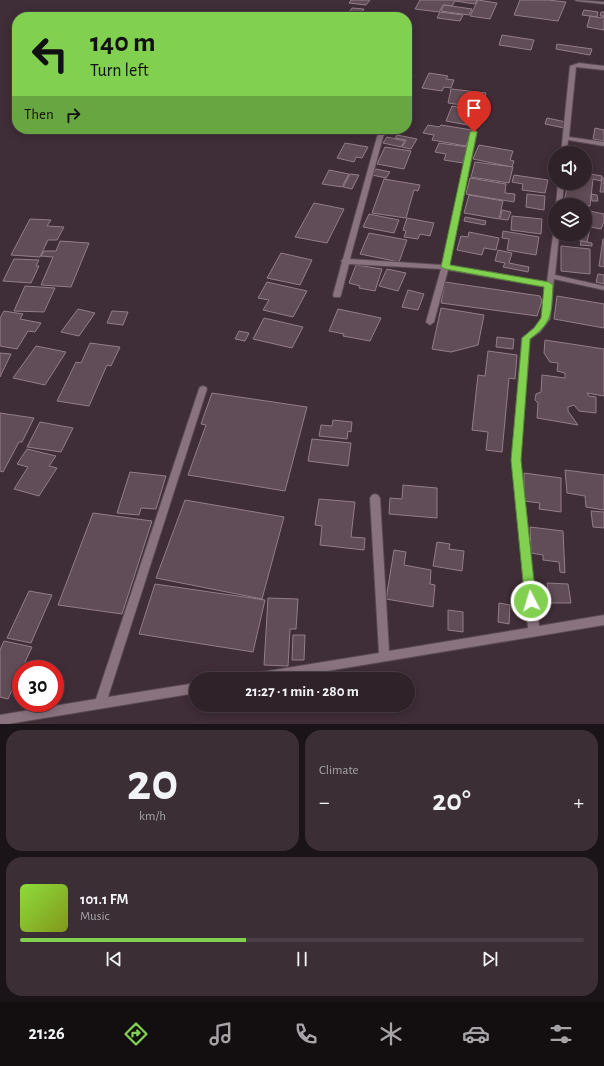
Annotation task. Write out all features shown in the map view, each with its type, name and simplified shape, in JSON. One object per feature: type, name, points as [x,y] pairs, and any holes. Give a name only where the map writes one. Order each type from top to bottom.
[{"type":"street","points":[[577,0],[604,4]]},
{"type":"street","points":[[564,146],[573,66],[579,65],[604,68]]},
{"type":"street","points":[[430,322],[445,267],[474,132]]},
{"type":"street","points":[[337,295],[345,261],[382,134]]},
{"type":"street","points":[[565,138],[604,144]]},
{"type":"street","points":[[534,632],[516,460],[526,338],[537,330],[546,319],[555,242]]},
{"type":"street","points":[[345,261],[445,267],[604,288]]},
{"type":"street","points":[[100,704],[203,389]]},
{"type":"street","points":[[375,498],[384,656]]},
{"type":"street","points":[[290,672],[604,620]]},
{"type":"street","points":[[0,720],[189,689]]},
{"type":"building","points":[[351,0],[370,0],[366,5],[349,3]]},
{"type":"building","points":[[420,0],[477,0],[475,4],[455,1],[452,6],[443,5],[439,12],[415,9]]},
{"type":"building","points":[[478,0],[497,3],[490,19],[470,16]]},
{"type":"building","points":[[520,0],[548,0],[566,2],[558,21],[514,15]]},
{"type":"building","points":[[444,5],[472,9],[469,15],[441,11]]},
{"type":"building","points":[[352,8],[364,9],[362,12],[349,12]]},
{"type":"building","points":[[584,10],[598,12],[597,17],[582,15]]},
{"type":"building","points":[[440,12],[463,15],[460,21],[437,18]]},
{"type":"building","points":[[601,12],[604,12],[604,30],[587,27],[590,16],[602,18],[603,16],[600,16]]},
{"type":"building","points":[[502,35],[534,40],[531,50],[499,45]]},
{"type":"building","points":[[557,44],[592,49],[590,55],[556,49]]},
{"type":"building","points":[[429,73],[448,76],[446,79],[454,80],[451,88],[444,87],[442,91],[422,88]]},
{"type":"building","points":[[451,89],[486,93],[483,108],[448,103]]},
{"type":"building","points":[[452,106],[484,111],[479,127],[446,121]]},
{"type":"building","points":[[547,118],[566,122],[564,128],[545,124]]},
{"type":"building","points":[[428,125],[439,127],[441,125],[472,130],[466,146],[432,140],[434,135],[423,133]]},
{"type":"building","points":[[595,128],[604,130],[604,141],[593,139]]},
{"type":"building","points":[[397,135],[417,139],[411,149],[402,147],[406,140],[395,138]]},
{"type":"building","points":[[387,137],[405,141],[401,147],[383,143]]},
{"type":"building","points":[[345,143],[368,147],[362,158],[356,157],[354,162],[337,158]]},
{"type":"building","points":[[439,143],[468,147],[463,163],[444,160],[446,154],[435,152]]},
{"type":"building","points":[[479,145],[513,151],[510,160],[514,161],[512,167],[473,159]]},
{"type":"building","points":[[385,147],[411,151],[404,169],[377,164]]},
{"type":"building","points":[[475,162],[513,167],[509,183],[471,177]]},
{"type":"building","points":[[376,169],[390,172],[386,178],[372,175]]},
{"type":"building","points":[[329,170],[349,174],[342,187],[322,184]]},
{"type":"building","points":[[350,174],[359,175],[352,189],[343,187]]},
{"type":"building","points":[[592,174],[602,176],[601,181],[593,179],[592,188]]},
{"type":"building","points":[[514,175],[548,180],[545,193],[522,190],[523,184],[512,182]]},
{"type":"building","points":[[470,178],[506,184],[505,193],[515,194],[514,202],[466,194]]},
{"type":"building","points":[[602,178],[604,178],[604,192],[600,192]]},
{"type":"building","points":[[384,179],[420,185],[418,191],[414,190],[406,218],[372,213]]},
{"type":"building","points":[[567,190],[592,190],[591,198],[565,198]]},
{"type":"building","points":[[527,194],[545,196],[544,210],[526,207]]},
{"type":"building","points":[[591,194],[597,195],[598,201],[592,201]]},
{"type":"building","points":[[469,195],[503,201],[499,219],[464,213]]},
{"type":"building","points":[[314,203],[344,209],[327,243],[295,237]]},
{"type":"building","points":[[502,210],[511,212],[508,220],[500,219]]},
{"type":"building","points":[[592,211],[604,214],[604,222],[601,229],[592,227]]},
{"type":"building","points":[[369,214],[399,220],[394,233],[363,227]]},
{"type":"building","points":[[512,216],[542,219],[541,234],[511,230]]},
{"type":"building","points":[[465,217],[486,221],[485,225],[464,221]]},
{"type":"building","points":[[407,218],[434,223],[430,236],[420,234],[418,239],[404,237],[406,231],[403,230]]},
{"type":"building","points":[[30,219],[51,220],[47,226],[64,227],[57,240],[48,240],[40,257],[11,255]]},
{"type":"building","points":[[503,231],[539,237],[536,255],[507,250],[509,239],[502,238]]},
{"type":"building","points":[[469,232],[499,238],[496,250],[484,248],[482,255],[457,250],[461,236],[468,237]]},
{"type":"building","points":[[369,233],[407,240],[399,262],[360,254]]},
{"type":"building","points":[[604,239],[604,267],[599,266]]},
{"type":"building","points":[[60,241],[89,243],[71,287],[41,285],[53,257],[41,256],[44,251],[56,251]]},
{"type":"building","points":[[581,242],[592,243],[592,246],[580,245]]},
{"type":"building","points":[[561,246],[590,249],[590,274],[561,271]]},
{"type":"building","points":[[498,250],[512,253],[509,263],[529,267],[528,272],[503,267],[505,263],[495,261]]},
{"type":"building","points":[[281,253],[312,260],[300,285],[267,278]]},
{"type":"building","points":[[14,259],[39,260],[36,266],[39,266],[31,283],[3,281]]},
{"type":"building","points":[[356,265],[382,269],[375,291],[359,288],[360,286],[349,283]]},
{"type":"building","points":[[387,269],[406,273],[398,291],[379,286]]},
{"type":"building","points":[[598,274],[604,275],[604,284],[596,282]]},
{"type":"building","points":[[267,282],[307,291],[293,317],[263,310],[269,300],[258,298]]},
{"type":"building","points":[[445,282],[540,296],[542,301],[537,316],[441,303]]},
{"type":"building","points":[[25,286],[55,288],[44,312],[14,311]]},
{"type":"building","points":[[408,290],[424,294],[418,310],[402,307]]},
{"type":"building","points":[[557,296],[604,304],[604,328],[554,319]]},
{"type":"building","points":[[441,308],[484,315],[478,345],[451,352],[432,349]]},
{"type":"building","points":[[78,309],[95,313],[79,336],[61,332]]},
{"type":"building","points":[[338,309],[381,318],[370,341],[343,336],[344,334],[329,331]]},
{"type":"building","points":[[4,311],[23,314],[20,319],[41,323],[35,332],[28,331],[17,349],[0,346],[0,318]]},
{"type":"building","points":[[112,311],[128,312],[123,325],[107,323]]},
{"type":"building","points":[[264,318],[303,327],[292,348],[253,339]]},
{"type":"building","points":[[239,331],[249,333],[245,341],[235,339]]},
{"type":"building","points":[[497,337],[514,339],[513,349],[496,347]]},
{"type":"building","points":[[545,340],[604,349],[604,396],[587,393],[589,396],[596,397],[596,413],[579,411],[574,405],[568,407],[568,411],[578,425],[537,418],[538,403],[535,400],[536,394],[541,392],[542,375],[565,378],[565,373],[557,371],[558,363],[550,362],[544,353]]},
{"type":"building","points":[[90,343],[120,347],[111,366],[107,365],[89,406],[57,401],[76,362],[81,363]]},
{"type":"building","points":[[36,346],[66,352],[45,385],[13,378]]},
{"type":"building","points":[[488,351],[517,355],[515,379],[509,378],[502,452],[486,450],[488,432],[472,430],[478,375],[485,376]]},
{"type":"building","points":[[0,353],[11,354],[0,377]]},
{"type":"building","points":[[212,393],[307,407],[285,491],[188,475],[206,425],[201,424]]},
{"type":"building","points":[[0,413],[34,418],[22,442],[19,442],[3,472],[0,471]]},
{"type":"building","points":[[333,420],[352,422],[351,432],[348,431],[347,439],[319,436],[321,425],[332,426]]},
{"type":"building","points":[[40,422],[73,428],[61,452],[27,447]]},
{"type":"building","points":[[312,439],[351,443],[348,466],[308,461]]},
{"type":"building","points":[[27,449],[56,456],[49,466],[57,468],[39,496],[14,489],[28,467],[17,464]]},
{"type":"building","points":[[565,470],[604,475],[604,510],[586,507],[585,496],[567,493]]},
{"type":"building","points":[[130,472],[166,476],[156,509],[141,508],[139,515],[117,513]]},
{"type":"building","points":[[524,473],[561,478],[561,512],[539,509],[540,503],[524,501]]},
{"type":"building","points":[[403,485],[437,488],[437,518],[389,514],[390,498],[402,499]]},
{"type":"building","points":[[319,499],[355,502],[351,537],[365,538],[364,550],[320,545],[322,526],[315,525]]},
{"type":"building","points":[[185,500],[284,517],[262,599],[156,578]]},
{"type":"building","points":[[591,511],[604,512],[604,528],[593,527]]},
{"type":"building","points":[[93,513],[152,521],[122,614],[58,605]]},
{"type":"building","points":[[530,527],[563,531],[565,573],[560,572],[559,562],[543,560],[543,555],[531,553]]},
{"type":"building","points":[[437,542],[450,544],[449,549],[464,551],[462,571],[433,566]]},
{"type":"building","points":[[394,550],[406,552],[404,565],[431,570],[430,584],[435,585],[433,607],[386,599]]},
{"type":"building","points":[[547,583],[568,584],[571,603],[550,603]]},
{"type":"building","points":[[155,584],[265,600],[253,652],[139,634]]},
{"type":"building","points":[[29,591],[52,595],[31,643],[7,638]]},
{"type":"building","points":[[268,598],[298,599],[296,629],[290,629],[288,666],[264,665]]},
{"type":"building","points":[[499,603],[510,605],[509,624],[498,622]]},
{"type":"building","points":[[448,610],[463,612],[463,632],[448,630]]},
{"type":"building","points":[[293,635],[305,635],[304,660],[292,660]]},
{"type":"building","points":[[4,641],[32,647],[26,660],[12,660],[12,690],[8,699],[0,697],[0,650]]},
{"type":"route","points":[[474,132],[445,267],[549,285],[546,319],[537,330],[526,338],[526,356],[520,400],[516,460],[531,601]]}]
